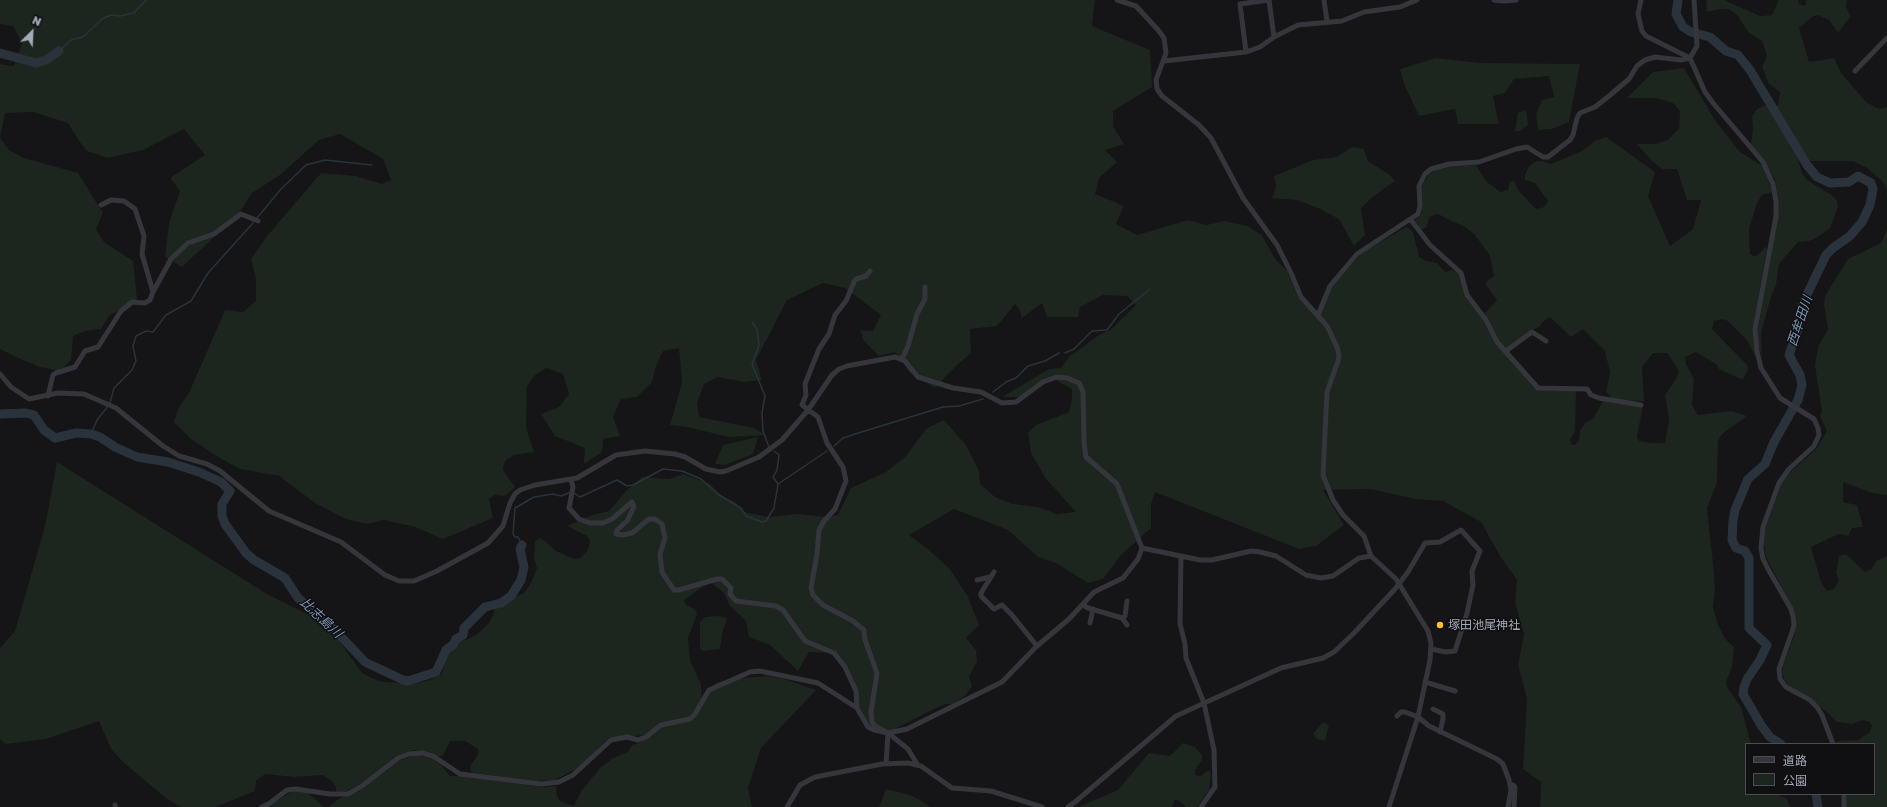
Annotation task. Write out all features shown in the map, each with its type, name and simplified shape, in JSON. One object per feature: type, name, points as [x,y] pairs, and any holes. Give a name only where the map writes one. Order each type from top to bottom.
[{"type":"street","points":[[1117,0],[1136,6],[1159,31],[1165,43],[1166,53],[1156,80],[1157,89],[1162,96],[1199,125],[1211,138],[1243,198],[1277,245],[1301,296],[1327,326],[1339,355],[1327,392],[1324,475],[1333,500],[1343,515],[1364,536],[1371,556],[1393,576],[1428,631],[1431,649],[1418,717],[1389,807]]},
{"type":"street","points":[[1246,52],[1240,4],[1269,0],[1274,37]]},
{"type":"street","points":[[1324,0],[1327,21]]},
{"type":"street","points":[[1164,61],[1246,52],[1298,25],[1327,21],[1342,21],[1364,12],[1385,10],[1395,6],[1400,7],[1417,0]]},
{"type":"street","points":[[1494,0],[1504,2],[1516,0]]},
{"type":"street","points":[[1641,0],[1638,14],[1642,31],[1646,36],[1690,58],[1705,92],[1763,162],[1773,184],[1776,202],[1776,216],[1755,330],[1757,351],[1761,368],[1780,398],[1797,407],[1816,421],[1819,435],[1814,446],[1789,469],[1779,483],[1763,527],[1761,548],[1763,559],[1793,616],[1794,625],[1779,669],[1780,679],[1786,687],[1810,700],[1817,707],[1822,715],[1833,743]]},
{"type":"street","points":[[1318,315],[1330,286],[1357,254],[1411,220],[1420,211],[1419,186],[1426,174],[1431,169],[1449,164],[1479,162],[1516,149],[1527,147],[1544,157],[1548,157],[1573,136],[1576,118],[1580,113],[1595,107],[1609,96],[1629,79],[1637,66],[1645,60],[1655,57],[1681,60],[1690,58],[1697,46],[1694,0]]},
{"type":"street","points":[[1855,71],[1887,38]]},
{"type":"street","points":[[101,205],[111,200],[124,201],[135,209],[144,236],[142,254],[152,292]]},
{"type":"street","points":[[48,396],[56,373],[75,367],[85,351],[98,347],[121,311],[132,302],[148,302],[171,259],[188,243],[214,234],[241,214],[258,221]]},
{"type":"street","points":[[1411,220],[1430,245],[1461,273],[1467,295],[1486,320],[1497,342],[1538,388],[1561,387],[1587,389],[1591,395],[1599,398],[1641,405]]},
{"type":"street","points":[[870,271],[866,276],[856,279],[846,301],[835,315],[829,334],[819,349],[805,384],[806,395],[802,405],[818,417],[827,443],[843,467],[846,481],[835,509],[824,521],[819,530],[817,554],[811,588],[813,595],[822,605],[853,621],[864,630],[865,640],[877,673],[871,712],[872,722],[875,726],[888,733],[908,749],[917,764],[952,788],[991,791],[1042,807]]},
{"type":"street","points":[[902,359],[908,346],[917,314],[925,299],[925,287]]},
{"type":"street","points":[[1506,351],[1532,332],[1546,341]]},
{"type":"street","points":[[0,374],[11,387],[29,398],[65,393],[84,394],[108,404],[125,414],[163,446],[179,456],[207,464],[220,471],[269,511],[341,542],[385,575],[399,582],[414,581],[437,571],[488,543],[503,526],[510,503],[515,494],[520,490],[535,485],[571,480],[585,474],[609,457],[637,451],[675,454],[685,457],[706,469],[720,472],[726,471],[770,450],[782,440],[808,410],[832,375],[846,366],[898,357],[902,359],[918,377],[952,388],[981,392],[1002,403],[1016,402],[1043,382],[1057,377],[1067,378],[1079,383],[1083,392],[1084,442],[1086,457],[1116,484],[1142,548],[1138,559],[1123,578],[1094,592],[1069,620],[1037,646],[1002,682],[907,729],[888,733],[868,727],[857,708],[856,691],[845,667],[834,653],[805,641],[783,610],[776,606],[736,601],[730,594],[731,588],[722,580],[717,579],[679,590],[674,590],[662,572],[660,554],[665,538],[662,524],[655,519],[649,519],[632,533],[623,535],[616,534],[617,530],[627,521],[634,507],[632,502],[612,519],[603,523],[590,523],[579,519],[569,508],[573,487],[571,480]]},
{"type":"street","points":[[1068,807],[1173,718],[1281,668],[1329,655],[1355,632],[1398,584],[1408,572],[1425,543],[1440,542],[1461,530],[1480,550],[1472,571],[1473,585],[1467,613],[1455,650],[1450,652],[1431,649]]},
{"type":"street","points":[[1142,548],[1181,556],[1212,560],[1251,551],[1260,552],[1276,556],[1306,576],[1321,578],[1333,576],[1359,558],[1371,556]]},
{"type":"street","points":[[1181,556],[1180,624],[1185,644],[1186,658],[1204,703],[1214,750],[1215,787],[1201,807]]},
{"type":"street","points":[[977,580],[983,580],[993,574],[981,593],[981,596],[994,609],[1002,605],[1037,646]]},
{"type":"street","points":[[1122,618],[1125,616],[1127,601]]},
{"type":"street","points":[[1083,604],[1093,609],[1122,618],[1127,625]]},
{"type":"street","points":[[1090,623],[1093,609]]},
{"type":"street","points":[[262,807],[270,804],[288,790],[296,788],[330,794],[348,794],[362,786],[398,758],[409,754],[422,753],[432,756],[460,774],[541,784],[559,782],[573,775],[611,740],[627,737],[638,740],[646,737],[661,725],[690,718],[695,714],[709,690],[750,672],[760,671],[818,683],[857,708]]},
{"type":"street","points":[[1425,682],[1455,691]]},
{"type":"street","points":[[1433,709],[1443,714],[1440,732]]},
{"type":"street","points":[[1397,716],[1401,712],[1405,712],[1418,717],[1424,724],[1497,759],[1507,772],[1510,784],[1508,807]]},
{"type":"street","points":[[886,764],[888,733]]},
{"type":"street","points":[[787,807],[800,785],[815,777],[886,764],[917,764]]},
{"type":"street","points":[[1510,784],[1515,787],[1514,807]]},
{"type":"street","points":[[1844,795],[1844,807]]},
{"type":"green space","points":[[0,0],[1095,0],[1092,26],[1150,50],[1152,87],[1113,111],[1113,126],[1124,144],[1105,150],[1117,162],[1099,178],[1095,194],[1124,206],[1116,224],[1137,235],[1188,220],[1206,225],[1225,221],[1247,226],[1262,235],[1275,259],[1287,271],[1299,299],[1318,318],[1332,286],[1362,253],[1406,227],[1413,232],[1419,257],[1426,261],[1437,263],[1445,272],[1452,270],[1460,274],[1466,298],[1484,320],[1495,342],[1520,369],[1533,387],[1541,390],[1573,389],[1576,391],[1575,431],[1570,440],[1572,445],[1575,445],[1579,440],[1580,431],[1585,423],[1593,419],[1603,401],[1642,407],[1637,436],[1639,441],[1665,443],[1669,419],[1665,395],[1676,379],[1679,371],[1667,353],[1653,353],[1642,367],[1644,401],[1614,400],[1606,392],[1610,372],[1605,351],[1583,329],[1571,337],[1550,317],[1539,327],[1530,331],[1506,349],[1498,341],[1484,314],[1497,300],[1486,285],[1486,282],[1494,276],[1490,256],[1475,235],[1464,226],[1438,214],[1429,217],[1427,227],[1421,230],[1415,220],[1422,212],[1421,188],[1429,174],[1438,168],[1476,165],[1486,181],[1500,192],[1508,190],[1510,182],[1514,180],[1518,190],[1536,209],[1544,207],[1548,201],[1535,183],[1525,180],[1525,175],[1528,168],[1534,162],[1542,161],[1551,164],[1582,151],[1595,141],[1606,137],[1655,172],[1648,196],[1670,246],[1693,229],[1701,200],[1687,200],[1677,169],[1662,169],[1651,160],[1637,144],[1655,144],[1668,140],[1679,128],[1680,111],[1673,103],[1655,98],[1627,98],[1653,72],[1684,68],[1715,120],[1740,152],[1763,166],[1773,192],[1762,195],[1757,203],[1749,229],[1750,254],[1754,256],[1758,255],[1765,247],[1767,249],[1753,330],[1756,358],[1747,340],[1728,321],[1722,319],[1714,321],[1712,329],[1747,365],[1748,370],[1743,379],[1719,369],[1716,364],[1696,352],[1685,357],[1686,364],[1694,379],[1692,405],[1698,415],[1731,411],[1745,415],[1746,417],[1722,434],[1718,441],[1717,483],[1707,508],[1714,573],[1715,590],[1713,607],[1718,625],[1726,640],[1734,647],[1732,667],[1726,682],[1727,687],[1741,707],[1751,743],[1745,743],[1745,795],[1778,795],[1787,799],[1790,807],[1540,807],[1541,782],[1523,769],[1527,698],[1518,665],[1524,634],[1515,603],[1517,580],[1500,556],[1481,522],[1443,501],[1415,499],[1371,489],[1323,490],[1344,525],[1316,546],[1299,549],[1155,492],[1151,504],[1151,528],[1121,555],[1103,579],[1088,583],[1056,563],[1038,557],[1008,530],[954,509],[909,535],[929,550],[950,569],[968,597],[979,625],[966,638],[976,650],[977,661],[969,677],[972,686],[965,696],[952,704],[946,704],[934,709],[891,731],[878,730],[870,726],[859,707],[858,692],[853,679],[846,665],[836,653],[809,652],[798,671],[770,645],[749,637],[746,621],[730,606],[724,593],[712,583],[704,586],[684,600],[686,605],[695,609],[697,614],[688,638],[690,660],[701,684],[702,701],[716,683],[730,679],[768,676],[784,679],[816,690],[761,748],[748,788],[752,807],[328,807],[340,798],[358,792],[398,761],[416,755],[434,759],[450,776],[462,776],[542,787],[556,786],[557,796],[560,801],[574,806],[582,790],[600,768],[613,758],[628,752],[632,745],[641,742],[646,735],[625,735],[606,740],[580,767],[555,780],[535,781],[473,773],[470,770],[471,765],[478,754],[478,749],[465,741],[450,741],[441,756],[437,756],[430,752],[415,750],[396,756],[365,781],[347,791],[336,792],[336,787],[332,781],[322,775],[294,777],[265,774],[256,781],[255,791],[215,807],[181,807],[167,799],[124,763],[111,749],[99,721],[46,739],[6,744],[0,739],[0,648],[15,631],[45,526],[57,462],[267,594],[327,624],[362,673],[378,681],[407,684],[418,683],[430,680],[442,674],[444,662],[441,655],[444,649],[450,642],[466,640],[476,635],[489,623],[493,615],[496,602],[503,598],[513,598],[524,593],[532,581],[537,568],[534,559],[535,542],[539,538],[545,541],[556,551],[574,559],[581,558],[588,550],[590,541],[587,536],[567,526],[592,515],[609,511],[628,489],[642,477],[669,479],[683,474],[710,484],[721,495],[736,503],[745,512],[768,517],[797,514],[826,517],[838,515],[851,488],[886,472],[906,456],[927,428],[944,420],[966,445],[979,471],[980,484],[995,497],[1013,504],[1038,507],[1057,514],[1076,512],[1046,479],[1031,453],[1028,433],[1036,425],[1069,412],[1072,389],[1053,379],[1032,390],[1025,397],[1002,397],[1049,369],[1061,368],[1069,357],[1099,335],[1112,329],[1136,305],[1127,296],[1103,295],[1080,307],[1078,317],[1047,317],[1042,303],[1022,318],[1019,309],[1015,304],[997,326],[970,329],[971,353],[935,388],[910,373],[895,352],[879,356],[864,341],[860,330],[873,331],[881,315],[845,288],[823,283],[787,300],[756,360],[762,380],[744,382],[718,377],[704,384],[697,403],[699,417],[754,428],[766,435],[729,437],[687,427],[670,425],[682,383],[679,348],[663,351],[656,366],[652,382],[637,397],[621,399],[613,417],[620,436],[603,439],[602,452],[584,464],[585,448],[555,436],[541,414],[559,407],[569,394],[563,374],[546,368],[535,375],[527,386],[526,427],[534,452],[514,455],[505,461],[503,470],[515,487],[505,496],[495,495],[489,499],[493,518],[443,539],[415,527],[384,520],[367,524],[346,519],[315,503],[279,476],[240,469],[218,457],[191,439],[174,422],[179,407],[189,393],[225,310],[243,312],[256,301],[256,278],[251,259],[267,236],[321,173],[356,176],[382,184],[391,180],[383,159],[340,134],[319,140],[280,175],[252,193],[237,216],[182,267],[165,257],[169,223],[180,191],[170,178],[205,155],[184,129],[143,150],[108,158],[87,151],[68,123],[33,112],[5,113],[0,138],[0,64],[14,66],[22,43],[13,26],[0,24]]},
{"type":"green space","points":[[1706,0],[1724,0],[1760,16],[1772,15],[1779,0],[1798,0],[1799,4],[1805,6],[1806,0],[1847,0],[1846,7],[1851,16],[1838,33],[1829,20],[1818,15],[1812,17],[1799,28],[1809,62],[1834,58],[1841,73],[1866,102],[1879,109],[1887,107],[1887,198],[1886,187],[1882,181],[1867,168],[1853,161],[1810,161],[1798,159],[1802,173],[1807,180],[1833,196],[1837,201],[1838,207],[1830,228],[1818,237],[1809,241],[1798,242],[1779,264],[1776,285],[1761,333],[1762,358],[1758,342],[1758,330],[1778,212],[1778,199],[1775,180],[1766,163],[1751,145],[1753,128],[1752,116],[1757,109],[1766,105],[1778,105],[1780,92],[1769,84],[1762,67],[1767,56],[1762,41],[1749,33],[1737,15],[1729,9],[1719,9],[1707,12]]},
{"type":"green space","points":[[1436,58],[1480,63],[1580,64],[1569,122],[1552,129],[1538,130],[1536,114],[1542,100],[1554,97],[1549,76],[1514,79],[1505,93],[1493,96],[1499,124],[1458,124],[1455,109],[1419,116],[1404,84],[1400,69]]},
{"type":"green space","points":[[1526,110],[1528,125],[1520,131],[1515,131],[1518,113]]},
{"type":"green space","points":[[0,138],[9,150],[24,158],[78,173],[103,213],[96,229],[104,242],[133,261],[137,299],[109,316],[101,329],[85,331],[73,336],[71,360],[60,371],[40,367],[0,349]]},
{"type":"green space","points":[[1352,147],[1364,149],[1368,161],[1390,175],[1395,181],[1374,196],[1361,208],[1365,235],[1354,246],[1339,219],[1320,209],[1297,200],[1272,198],[1276,187],[1274,176],[1313,160],[1337,157]]},
{"type":"green space","points":[[1887,230],[1887,495],[1872,493],[1843,482],[1843,502],[1857,505],[1863,527],[1852,528],[1848,536],[1839,534],[1811,547],[1821,582],[1827,591],[1834,589],[1839,580],[1836,572],[1839,556],[1846,554],[1865,572],[1872,569],[1876,561],[1887,556],[1887,807],[1846,807],[1847,795],[1875,795],[1875,743],[1836,743],[1837,741],[1858,740],[1869,733],[1872,726],[1870,722],[1863,720],[1852,724],[1837,722],[1809,696],[1791,688],[1784,679],[1782,672],[1783,665],[1794,637],[1796,625],[1795,613],[1766,557],[1763,540],[1780,487],[1785,477],[1816,449],[1827,431],[1820,416],[1822,411],[1815,366],[1818,347],[1828,329],[1824,306],[1825,296],[1848,259],[1881,243]]},
{"type":"green space","points":[[758,437],[753,454],[725,465],[715,464],[723,445]]},
{"type":"green space","points":[[719,616],[727,618],[722,634],[720,649],[704,651],[700,649],[700,622],[705,617]]},
{"type":"green space","points":[[1323,722],[1329,725],[1325,741],[1317,739],[1313,734]]},
{"type":"green space","points":[[1183,743],[1195,747],[1202,755],[1202,760],[1195,770],[1195,775],[1201,776],[1207,771],[1210,771],[1211,777],[1209,790],[1197,807],[1186,807],[1178,800],[1175,800],[1172,807],[1078,807],[1118,790],[1149,753],[1170,756]]},
{"type":"green space","points":[[886,789],[910,795],[930,807],[879,807]]},
{"type":"green space","points":[[295,791],[307,792],[324,807],[268,807],[289,793]]},
{"type":"waterway","points":[[59,51],[71,40],[83,37],[102,19],[111,15],[120,16],[134,13],[146,0]]},
{"type":"waterway","name":"西牟田川","points":[[1678,0],[1676,14],[1683,27],[1691,32],[1710,37],[1726,51],[1738,55],[1750,70],[1807,165],[1817,177],[1830,183],[1849,182],[1858,176],[1871,183],[1873,189],[1870,205],[1862,222],[1850,236],[1826,255],[1802,305],[1798,329],[1789,355],[1800,375],[1802,385],[1798,400],[1774,442],[1765,464],[1748,479],[1735,510],[1733,521],[1732,540],[1736,548],[1745,551],[1749,558],[1749,628],[1767,645],[1760,660],[1747,679],[1743,694],[1761,725],[1770,737],[1779,743]]},
{"type":"waterway","points":[[0,53],[36,63],[46,60],[59,51]]},
{"type":"waterway","points":[[257,218],[281,189],[306,165],[325,160],[372,165]]},
{"type":"waterway","points":[[110,403],[114,388],[132,370],[136,361],[133,346],[136,336],[146,331],[153,332],[166,315],[191,301],[208,273],[253,223]]},
{"type":"waterway","points":[[1065,353],[1074,349],[1092,331],[1107,330],[1119,314],[1150,289]]},
{"type":"waterway","points":[[752,322],[757,329],[759,345],[752,364],[765,396],[762,413],[763,431],[769,447]]},
{"type":"waterway","points":[[993,392],[1006,382],[1016,378],[1028,366],[1045,361],[1059,353]]},
{"type":"waterway","points":[[834,446],[843,438],[855,434],[943,407],[959,406],[983,399]]},
{"type":"waterway","points":[[91,434],[97,420],[108,406]]},
{"type":"waterway","name":"比志島川","points":[[0,414],[26,413],[34,415],[44,430],[55,438],[76,433],[91,434],[100,437],[115,447],[137,457],[168,462],[199,472],[221,482],[230,491],[222,504],[222,516],[225,524],[246,553],[254,560],[285,578],[298,598],[330,625],[365,662],[403,680],[408,681],[436,672],[446,650],[453,645],[456,639],[463,635],[464,628],[485,607],[501,603],[511,596],[521,580],[524,567],[520,549],[522,545]]},
{"type":"waterway","points":[[774,451],[779,455],[777,470],[773,477],[778,484]]},
{"type":"waterway","points":[[574,493],[580,497],[617,480],[627,486],[633,485],[663,469],[682,471],[701,479],[719,495],[741,508],[746,516],[762,522],[766,521],[774,508],[778,484],[827,451]]},
{"type":"waterway","points":[[522,545],[518,537],[515,537],[513,534],[515,508],[534,497],[553,494],[561,496],[571,492]]},
{"type":"waterway","name":"西牟田川","points":[[1816,795],[1818,807]]},
{"type":"place","name":"塚田池尾神社","points":[[1440,625]]}]
